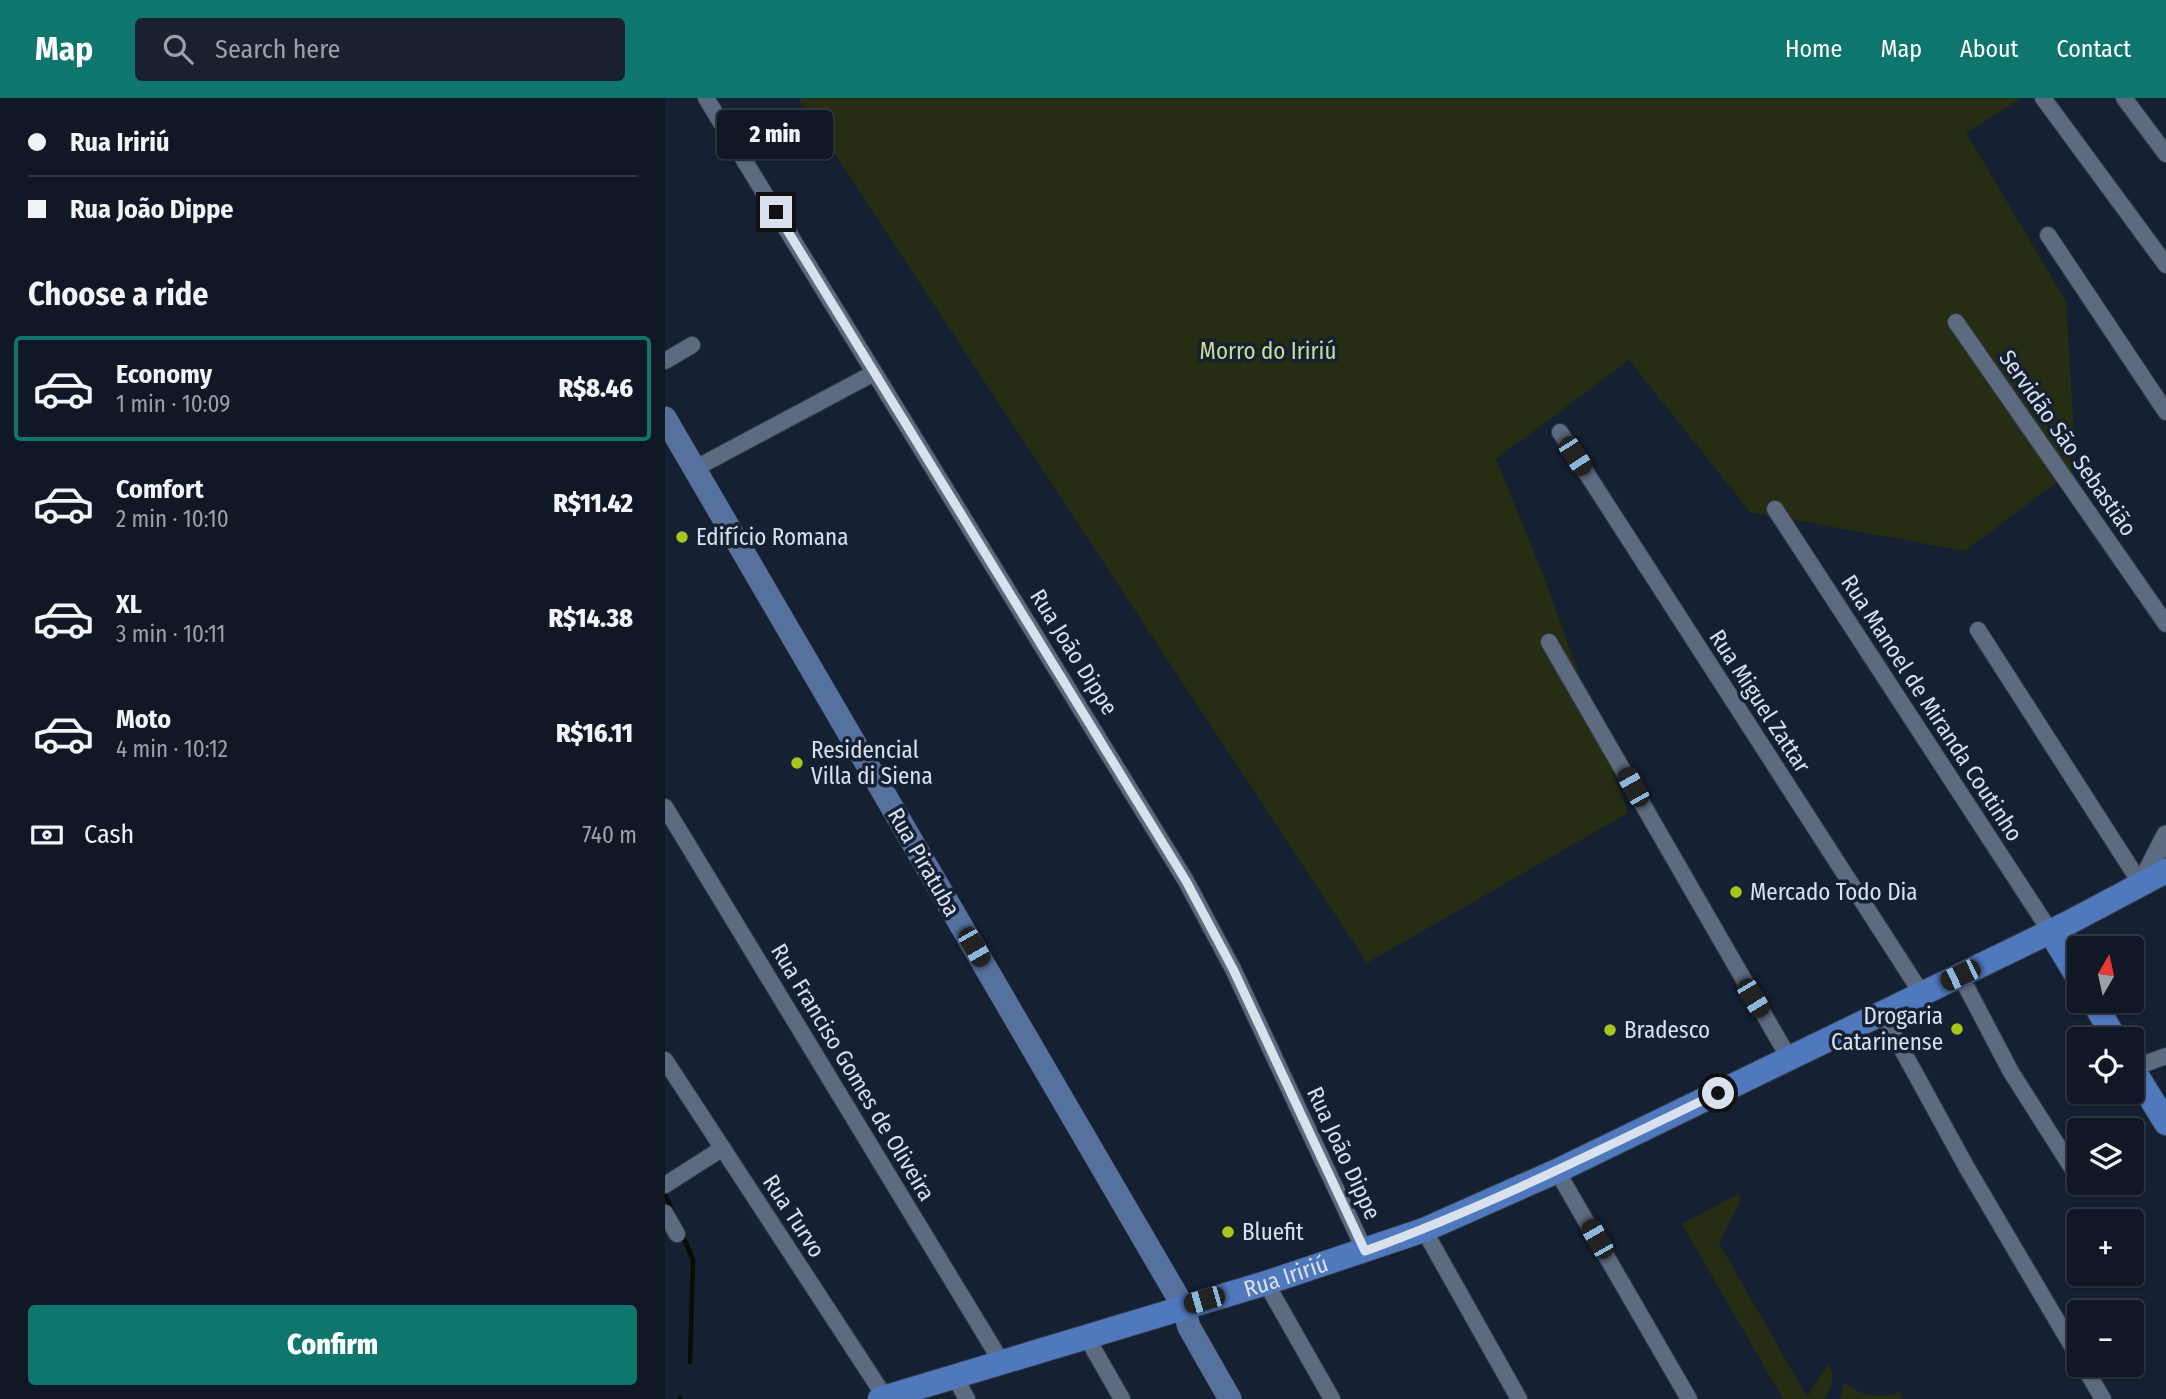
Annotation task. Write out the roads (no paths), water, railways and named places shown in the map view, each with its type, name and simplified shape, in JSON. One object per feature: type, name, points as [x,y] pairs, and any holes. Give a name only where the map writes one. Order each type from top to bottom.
[{"type":"main road","name":"Rua Piratuba","points":[[665,418],[1183,1306],[1189,1327],[1230,1399]]},
{"type":"main road","name":"Rua Iririú","points":[[883,1398],[1266,1283],[1424,1230],[1557,1171],[2050,931],[2166,871]]},
{"type":"main road","points":[[2050,931],[2067,959]]},
{"type":"main road","points":[[2144,1087],[2166,1123]]},
{"type":"street","name":"Rua João Dippe","points":[[706,98],[1186,881],[1233,969],[1365,1251]]},
{"type":"street","points":[[2043,98],[2166,265]]},
{"type":"street","points":[[2124,98],[2166,155]]},
{"type":"street","points":[[2048,235],[2166,412]]},
{"type":"street","name":"Servidão São Sebastião","points":[[1956,322],[2166,624]]},
{"type":"street","points":[[665,361],[692,345]]},
{"type":"street","points":[[694,469],[874,373]]},
{"type":"street","name":"Rua Miguel Zattar","points":[[1560,432],[1922,994]]},
{"type":"street","name":"Rua Manoel de Miranda Coutinho","points":[[1775,509],[2050,931]]},
{"type":"street","points":[[1978,631],[2141,884]]},
{"type":"street","points":[[1549,642],[1789,1058]]},
{"type":"street","name":"Rua Franciso Gomes de Oliveira","points":[[665,807],[1001,1361]]},
{"type":"street","points":[[2141,884],[2166,835]]},
{"type":"street","points":[[1960,975],[2017,1082],[2067,1160]]},
{"type":"street","points":[[1882,1013],[1967,1168],[2067,1338]]},
{"type":"street","points":[[2144,1063],[2166,1056]]},
{"type":"street","name":"Rua Turvo","points":[[665,1060],[671,1083],[723,1148],[883,1398]]},
{"type":"street","points":[[665,1185],[723,1148]]},
{"type":"street","points":[[1557,1171],[1689,1399]]},
{"type":"street","points":[[665,1213],[677,1234]]},
{"type":"street","points":[[1424,1230],[1519,1399]]},
{"type":"street","points":[[1266,1283],[1332,1399]]},
{"type":"street","points":[[1086,1336],[1122,1399]]},
{"type":"street","points":[[954,1376],[967,1399]]},
{"type":"street","points":[[2090,1377],[2103,1399]]},
{"type":"waterway","points":[[665,1194],[673,1213]]},
{"type":"waterway","points":[[682,1234],[693,1260],[690,1362]]},
{"type":"place","name":"Edifício Romana","points":[[682,537]]},
{"type":"place","name":"Residencial Villa di Siena","points":[[797,763]]},
{"type":"place","name":"Mercado Todo Dia","points":[[1736,892]]},
{"type":"place","name":"Drogaria Catarinense","points":[[1957,1029]]},
{"type":"place","name":"Bradesco","points":[[1610,1030]]},
{"type":"place","name":"Bluefit","points":[[1228,1232]]},
{"type":"park label","name":"Morro do Iririú","points":[[1268,351]]}]
